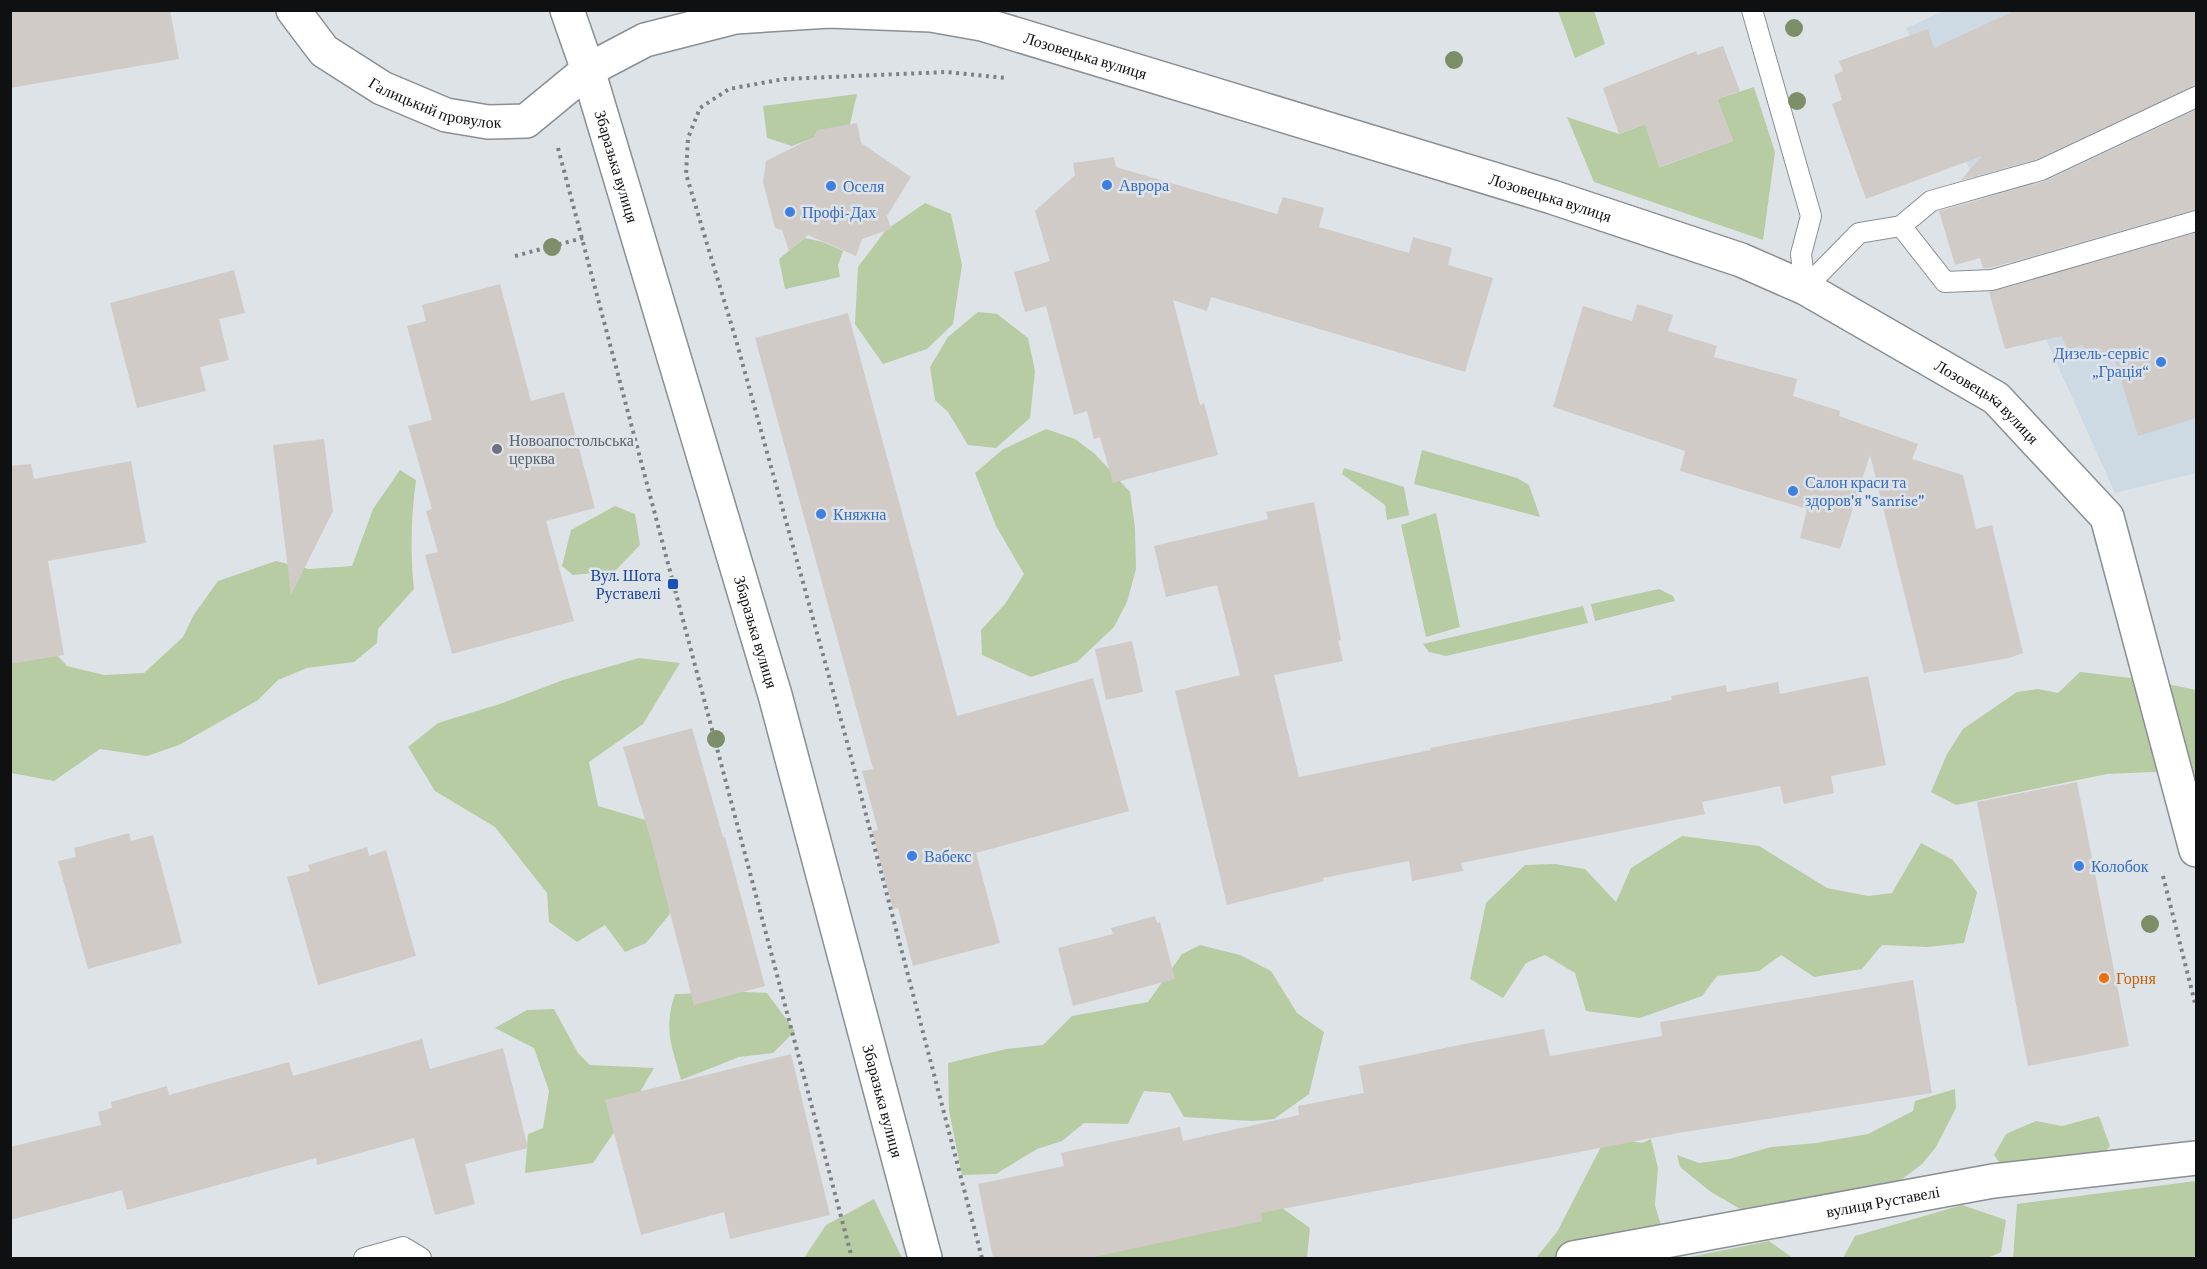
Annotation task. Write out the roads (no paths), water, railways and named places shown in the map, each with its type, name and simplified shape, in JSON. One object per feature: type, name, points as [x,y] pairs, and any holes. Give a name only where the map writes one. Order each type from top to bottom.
[{"type":"street","name":"Галицький провулок","points":[[293,10],[324,51],[382,88],[446,116],[488,122],[526,121],[588,70]]},
{"type":"street","name":"Збаразька вулиця","points":[[567,10],[588,70],[775,696],[925,1258]]},
{"type":"street","name":"Лозовецька вулиця","points":[[588,70],[645,40],[735,17],[829,11],[980,17],[1552,197],[1741,260],[1805,288],[1996,398],[2107,517],[2196,850]]},
{"type":"street","name":"вулиця Руставелі","points":[[1573,1258],[1993,1181],[2196,1158]]},
{"type":"lane","points":[[1752,10],[1811,216],[1802,254],[1805,288]]},
{"type":"lane","points":[[1805,288],[1859,233],[1901,226],[1931,201],[2041,170],[2196,97]]},
{"type":"lane","points":[[1901,226],[1945,282],[1992,280],[2196,221]]},
{"type":"lane","points":[[364,1258],[403,1247],[421,1258]]},
{"type":"place","name":"Аврора","points":[[1107,185]]},
{"type":"place","name":"Оселя","points":[[831,186]]},
{"type":"place","name":"Профі-Дах","points":[[790,212]]},
{"type":"place","name":"Дизель-сервіс „Грація“","points":[[2161,362]]},
{"type":"place","name":"Новоапостольська церква","points":[[497,449]]},
{"type":"place","name":"Салон краси та здоров'я \"Sanrise\"","points":[[1793,491]]},
{"type":"place","name":"Княжна","points":[[821,514]]},
{"type":"place","name":"Вул. Шота Руставелі","points":[[673,584]]},
{"type":"place","name":"Вабекс","points":[[912,856]]},
{"type":"place","name":"Колобок","points":[[2079,866]]},
{"type":"place","name":"Горня","points":[[2104,978]]}]
